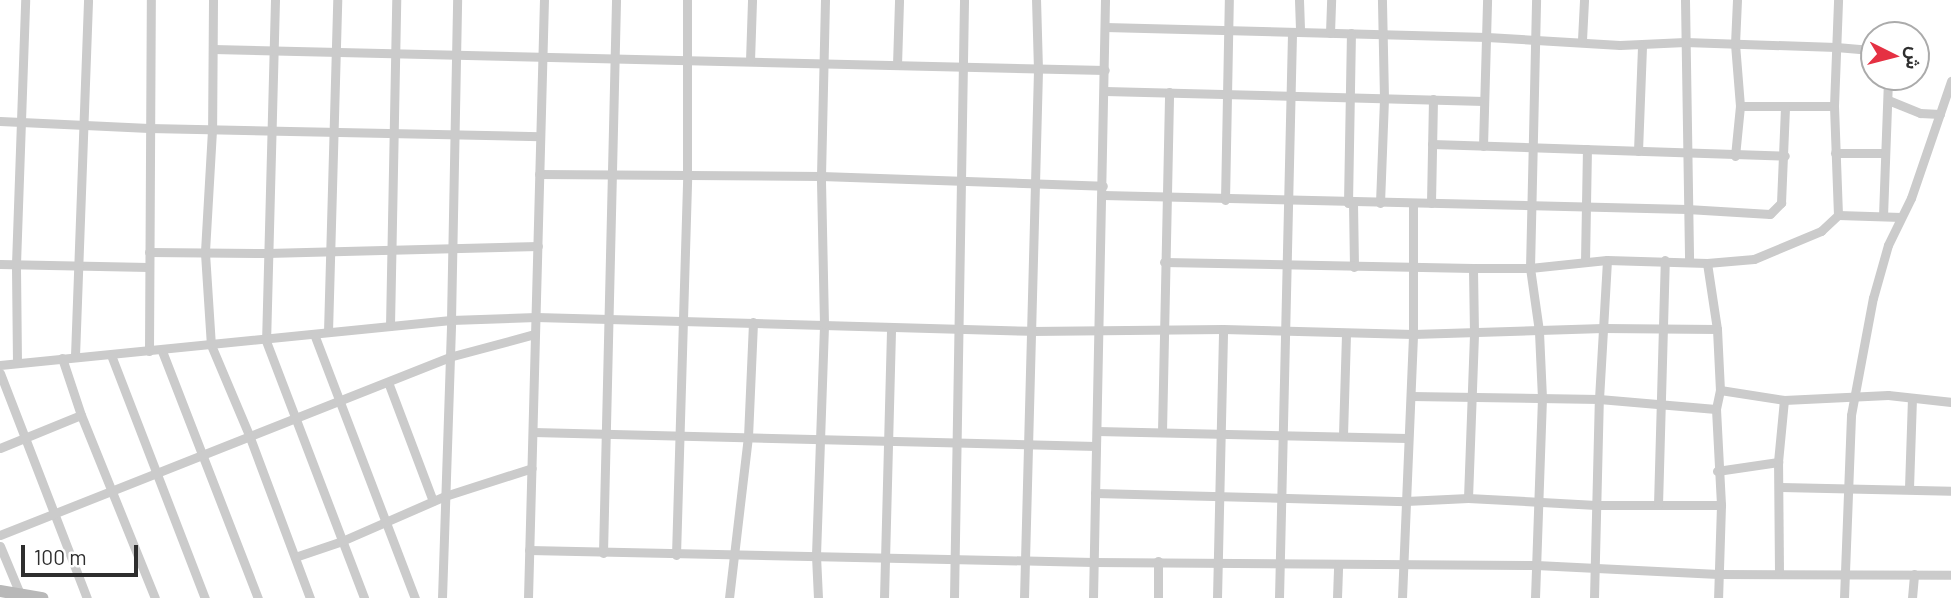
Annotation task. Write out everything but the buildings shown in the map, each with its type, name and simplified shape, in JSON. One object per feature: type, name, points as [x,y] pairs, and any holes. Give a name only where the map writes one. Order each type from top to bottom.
[{"type":"street","points":[[17,363],[16,264],[23,123],[25,0]]},
{"type":"street","points":[[75,356],[88,0]]},
{"type":"street","points":[[149,351],[151,0]]},
{"type":"street","points":[[213,0],[212,130],[205,253],[211,345],[249,435],[310,598]]},
{"type":"street","points":[[275,0],[266,341],[364,598]]},
{"type":"street","points":[[328,332],[337,0]]},
{"type":"street","points":[[390,326],[396,0]]},
{"type":"street","points":[[442,598],[457,0]]},
{"type":"street","points":[[528,598],[544,0]]},
{"type":"street","points":[[603,553],[608,434],[610,175],[616,0]]},
{"type":"street","points":[[676,555],[687,176],[687,0]]},
{"type":"street","points":[[750,61],[752,0]]},
{"type":"street","points":[[818,598],[818,440],[824,324],[821,176],[825,0]]},
{"type":"street","points":[[897,65],[899,0]]},
{"type":"street","points":[[954,598],[965,68],[964,0]]},
{"type":"street","points":[[1024,598],[1038,70],[1036,0]]},
{"type":"street","points":[[1093,598],[1105,0]]},
{"type":"street","points":[[1225,200],[1230,0]]},
{"type":"street","points":[[1279,598],[1289,96],[1299,0]]},
{"type":"street","points":[[1330,33],[1331,0]]},
{"type":"street","points":[[1381,203],[1384,98],[1382,0]]},
{"type":"street","points":[[1483,146],[1487,0]]},
{"type":"street","points":[[1535,598],[1542,398],[1539,331],[1530,268],[1535,148],[1536,0]]},
{"type":"street","points":[[1582,40],[1584,0]]},
{"type":"street","points":[[1685,0],[1689,261]]},
{"type":"street","points":[[1735,156],[1740,106],[1735,44],[1737,0]]},
{"type":"street","points":[[1838,0],[1833,106],[1838,215]]},
{"type":"street","points":[[1105,27],[1383,33],[1582,40],[1642,45],[1685,42],[1860,49]]},
{"type":"street","points":[[1351,33],[1353,267]]},
{"type":"street","points":[[1638,151],[1642,45]]},
{"type":"street","points":[[213,49],[1105,70]]},
{"type":"street","points":[[1844,598],[1853,399],[1881,268],[1900,217],[1911,198],[1951,81]]},
{"type":"street","points":[[1105,91],[1484,101]]},
{"type":"street","points":[[1883,216],[1888,91]]},
{"type":"street","points":[[1162,432],[1169,92]]},
{"type":"street","points":[[1431,203],[1433,99]]},
{"type":"street","points":[[1888,100],[1920,113],[1940,114]]},
{"type":"street","points":[[1740,106],[1833,106]]},
{"type":"street","points":[[539,174],[821,176],[1035,185],[1225,200],[1687,209],[1770,214],[1781,203],[1786,156],[1785,108]]},
{"type":"street","points":[[0,121],[212,130],[540,136]]},
{"type":"street","points":[[1432,144],[1786,156]]},
{"type":"street","points":[[1585,261],[1587,149]]},
{"type":"street","points":[[1835,153],[1884,153]]},
{"type":"street","points":[[1402,598],[1413,334],[1413,203]]},
{"type":"street","points":[[1164,262],[1413,268],[1530,268],[1607,260],[1665,260],[1707,264],[1754,259],[1821,231],[1838,215],[1900,217]]},
{"type":"street","points":[[149,251],[267,253],[538,246]]},
{"type":"street","points":[[1594,598],[1592,568],[1607,260]]},
{"type":"street","points":[[1658,505],[1659,393],[1665,260]]},
{"type":"street","points":[[0,264],[148,267]]},
{"type":"street","points":[[1707,264],[1717,329],[1720,390],[1716,409],[1717,471],[1721,505],[1718,598]]},
{"type":"street","points":[[1468,498],[1474,333],[1472,268]]},
{"type":"street","points":[[0,365],[75,356],[266,341],[451,320],[536,317],[1031,331],[1223,329],[1413,334],[1603,328],[1717,329]]},
{"type":"street","points":[[729,598],[748,438],[753,322]]},
{"type":"street","points":[[884,598],[891,327]]},
{"type":"street","points":[[1217,598],[1223,329]]},
{"type":"street","points":[[1343,435],[1346,333]]},
{"type":"street","points":[[314,334],[415,598]]},
{"type":"street","points":[[0,535],[202,453],[449,358],[534,334]]},
{"type":"street","points":[[162,351],[258,598]]},
{"type":"street","points":[[111,355],[205,598]]},
{"type":"street","points":[[62,358],[81,415],[155,598]]},
{"type":"street","points":[[0,373],[87,598]]},
{"type":"street","points":[[388,382],[433,501]]},
{"type":"street","points":[[1720,390],[1784,400],[1853,399],[1888,395],[1951,402]]},
{"type":"street","points":[[1411,396],[1599,399],[1716,409]]},
{"type":"street","points":[[1909,488],[1912,398]]},
{"type":"street","points":[[1779,572],[1781,487],[1778,462],[1784,400]]},
{"type":"street","points":[[0,448],[81,415]]},
{"type":"street","points":[[1097,431],[1407,438]]},
{"type":"street","points":[[533,432],[1096,446]]},
{"type":"street","points":[[1717,471],[1778,462]]},
{"type":"street","points":[[295,557],[342,541],[444,496],[532,468]]},
{"type":"street","points":[[1781,487],[1847,491],[1909,488],[1951,491]]},
{"type":"street","points":[[1096,493],[1219,494],[1406,501],[1468,498],[1596,505],[1721,505]]},
{"type":"street","points":[[0,546],[20,594]]},
{"type":"street","points":[[529,550],[1024,561],[1536,565],[1718,574],[1779,572],[1951,575]]},
{"type":"street","points":[[1158,561],[1158,598]]},
{"type":"street","points":[[1337,598],[1338,564]]},
{"type":"street","points":[[1912,598],[1914,574]]},
{"type":"street","points":[[0,591],[42,598]]}]
